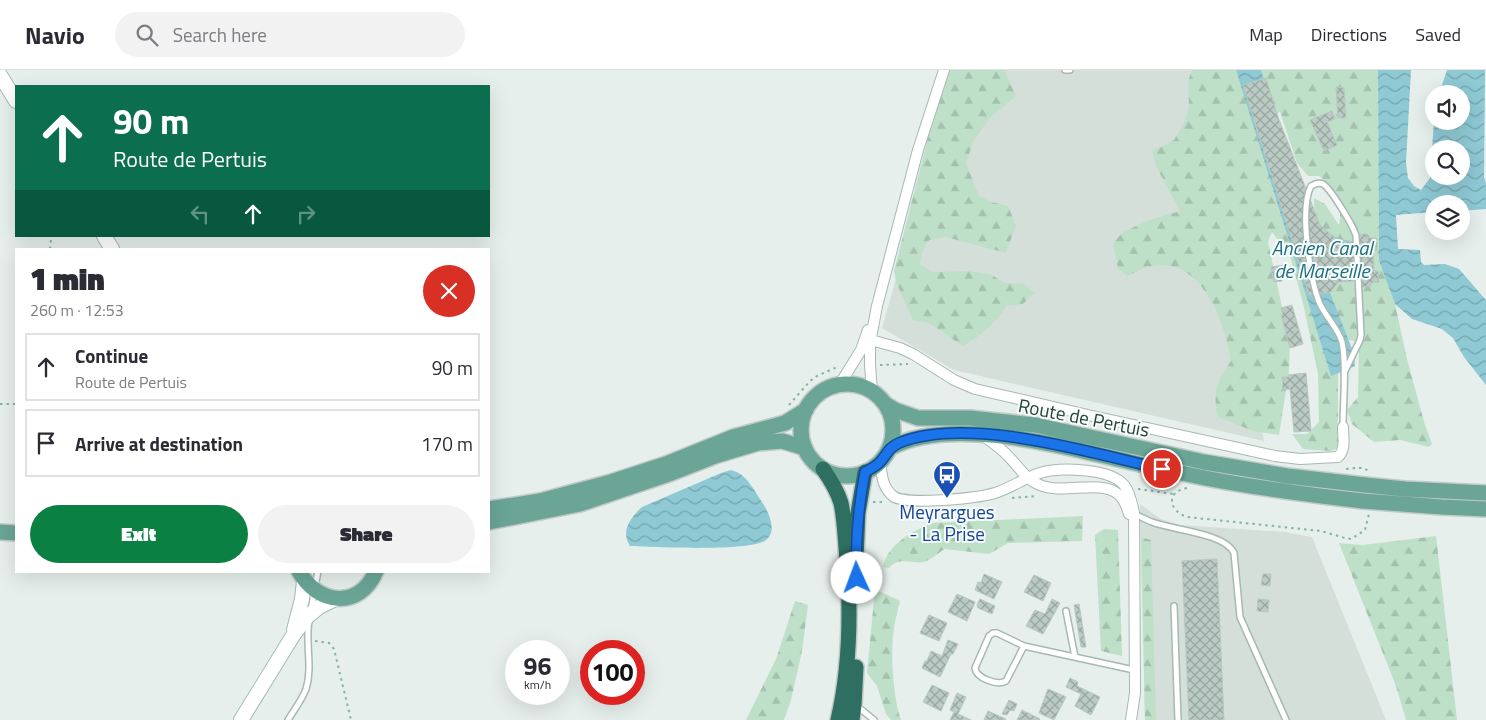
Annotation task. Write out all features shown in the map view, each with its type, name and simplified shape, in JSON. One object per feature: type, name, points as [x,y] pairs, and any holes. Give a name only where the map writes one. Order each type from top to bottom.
[{"type":"highway","points":[[823,469],[834,486],[840,502],[847,562],[849,601],[848,652],[846,679],[838,720]]},
{"type":"highway","points":[[854,715],[858,595],[856,542],[858,513],[865,472]]},
{"type":"main road","points":[[0,75],[15,99]]},
{"type":"main road","points":[[105,237],[111,248]]},
{"type":"main road","points":[[840,384],[856,385],[872,391],[885,404],[891,414],[893,437],[890,448],[880,462],[865,472],[851,476],[836,475],[823,469],[805,448],[801,429],[806,410],[814,398],[826,389],[840,384]]},
{"type":"main road","name":"Route de Pertuis","points":[[885,404],[895,410],[918,418],[970,418],[1035,425],[1204,462],[1287,476],[1414,490],[1486,493]]},
{"type":"main road","points":[[490,509],[540,500],[611,482],[666,464],[733,437],[785,423],[806,410]]},
{"type":"main road","name":"Route de Pertuis","points":[[890,448],[919,436],[931,434],[981,434],[1051,444],[1240,484],[1363,501],[1442,508],[1486,509]]},
{"type":"main road","points":[[490,522],[580,504],[669,474],[715,456],[758,443],[782,441],[805,448]]},
{"type":"main road","points":[[0,532],[15,532]]},
{"type":"main road","points":[[306,581],[318,594],[335,598],[346,598],[357,594],[366,587],[375,573]]},
{"type":"main road","points":[[294,634],[306,581]]},
{"type":"main road","points":[[241,720],[294,634],[319,607],[335,598]]},
{"type":"street","points":[[872,391],[871,340],[877,306],[918,150],[944,70]]},
{"type":"street","points":[[840,384],[861,350],[877,306]]},
{"type":"street","points":[[871,340],[900,348],[954,380],[975,389],[1275,456],[1300,459],[1338,457],[1344,449],[1343,427]]},
{"type":"street","points":[[981,434],[1001,449],[1027,478],[1041,486],[1058,489],[1101,488],[1119,495],[1125,503],[1129,514],[1133,540]]},
{"type":"street","points":[[880,462],[883,483],[894,497],[901,501],[914,502],[994,493],[1014,486],[1027,478],[1053,470],[1076,470],[1102,474],[1118,479],[1126,488],[1134,513],[1135,693],[1131,720]]},
{"type":"lane","points":[[1065,70],[1070,70]]},
{"type":"lane","points":[[1343,427],[1344,372],[1342,342],[1320,304],[1312,280],[1308,254],[1306,219],[1309,192],[1311,186],[1316,184],[1322,184],[1328,188],[1350,222],[1356,236],[1361,335],[1344,372]]},
{"type":"lane","points":[[1134,513],[1152,522],[1218,540],[1230,546],[1234,553],[1240,617],[1286,720]]},
{"type":"lane","points":[[288,720],[302,698],[307,684],[309,667],[307,641],[310,615],[306,581]]},
{"type":"lane","points":[[1174,606],[1178,720]]},
{"type":"lane","points":[[1066,611],[1075,657]]},
{"type":"lane","points":[[1024,646],[1006,681],[1003,683],[999,684],[975,672],[989,636],[993,633],[997,633],[1024,646],[1134,670]]},
{"type":"lane","points":[[854,715],[874,720]]},
{"type":"path","points":[[50,248],[51,239]]},
{"type":"path","points":[[785,409],[810,381],[817,376],[831,371],[842,363]]},
{"type":"path","points":[[874,365],[928,364]]},
{"type":"path","points":[[0,404],[15,404]]},
{"type":"path","points":[[1126,488],[1173,494]]},
{"type":"path","points":[[307,641],[329,643],[334,649],[351,720]]},
{"type":"shaded area","points":[[955,70],[1222,70],[1217,189],[1264,441],[954,370],[882,328]]},
{"type":"shaded area","points":[[1140,504],[1161,519],[1180,525],[1285,532],[1312,537],[1386,720],[1145,720]]},
{"type":"green space","points":[[947,70],[1004,70],[1016,96],[989,119],[974,140],[966,163],[979,196],[1008,206],[1016,225],[1006,253],[946,237],[929,240],[922,252],[920,264],[933,272],[967,271],[990,274],[1005,283],[1025,284],[1034,293],[1023,304],[1007,306],[987,329],[963,346],[929,323],[913,320],[896,282],[894,271]]},
{"type":"green space","points":[[1192,70],[1378,70],[1379,261],[1395,304],[1406,355],[1424,422],[1432,444],[1429,447],[1400,440],[1374,442],[1352,424],[1347,410],[1358,397],[1359,351],[1354,341],[1349,340],[1342,332],[1329,310],[1315,229],[1314,198],[1325,204],[1339,225],[1339,204],[1334,192],[1325,181],[1319,176],[1308,176],[1297,163],[1280,112],[1275,114],[1338,354],[1338,448],[1331,451],[1303,449],[1292,434],[1307,434],[1319,422],[1318,374],[1303,303],[1290,256],[1272,232],[1268,242],[1290,343],[1289,371],[1279,435],[1253,431],[1218,417],[1216,408],[1217,388],[1222,375],[1231,361],[1223,328],[1216,310],[1196,280],[1182,270],[1167,265],[1148,267],[1127,276],[1118,268],[1113,243],[1123,232],[1149,220],[1180,211],[1156,166],[1152,151],[1174,140],[1185,121],[1189,105],[1188,81]]},
{"type":"green space","points":[[1083,516],[1082,541],[1008,543],[989,554],[945,549],[924,562],[901,561],[889,568],[883,567],[889,552],[895,546],[909,534],[933,523]]},
{"type":"green space","points":[[1104,529],[1118,530],[1122,656],[1101,651],[1095,535]]},
{"type":"green space","points":[[1436,536],[1457,720],[1406,720],[1396,686],[1339,543],[1363,545]]},
{"type":"green space","points":[[1141,537],[1151,540],[1156,720],[1145,720]]},
{"type":"green space","points":[[875,589],[900,601],[894,628],[892,661],[894,687],[901,720],[891,720],[886,714],[877,686],[867,673]]},
{"type":"green space","points":[[795,601],[808,605],[802,651],[791,700],[784,720],[746,720],[776,659]]},
{"type":"water","name":"Ancien Canal de Marseille","points":[[1236,70],[1261,70],[1296,180],[1317,223],[1331,235],[1343,240],[1352,241],[1354,281],[1334,282],[1329,290],[1354,354],[1355,366],[1331,376]]},
{"type":"water","points":[[1378,70],[1411,70],[1406,163],[1408,178],[1414,186],[1421,190],[1425,185],[1470,185],[1470,140],[1433,140],[1433,130],[1470,130],[1470,85],[1442,85],[1447,70],[1485,70],[1484,177],[1486,183],[1486,209],[1470,210],[1470,195],[1425,195],[1425,213],[1396,215],[1398,249],[1420,250],[1421,262],[1424,265],[1445,264],[1459,269],[1486,300],[1486,385],[1464,357],[1453,338],[1442,329],[1412,319],[1395,304],[1379,261]]},
{"type":"water","points":[[731,470],[745,478],[767,510],[772,526],[770,536],[766,540],[757,544],[723,547],[630,546],[626,535],[628,525],[642,507]]},
{"type":"building","name":"Ancien Canal de Marseille","points":[[1266,78],[1278,117],[1320,225],[1335,238],[1344,242],[1354,242],[1355,281],[1338,282],[1331,292],[1309,295],[1243,85]]},
{"type":"building","points":[[1336,87],[1344,88],[1346,118],[1338,118]]},
{"type":"building","points":[[1332,111],[1335,119],[1327,122],[1337,145],[1324,151],[1310,120]]},
{"type":"building","points":[[1359,234],[1366,234],[1367,238],[1377,238],[1377,250],[1360,251]]},
{"type":"building","points":[[1373,250],[1374,271],[1361,271],[1360,251]]},
{"type":"building","points":[[1284,265],[1286,274],[1281,275],[1282,281],[1274,282],[1271,267]]},
{"type":"building","points":[[1361,271],[1378,271],[1379,282],[1371,283],[1371,286],[1362,287]]},
{"type":"building","points":[[1292,305],[1303,344],[1290,348],[1281,315],[1283,315],[1281,308]]},
{"type":"building","points":[[1306,373],[1311,431],[1294,432],[1290,389],[1283,390],[1282,377]]},
{"type":"building","points":[[1217,559],[1224,720],[1189,720],[1182,561]]},
{"type":"building","points":[[984,574],[1002,582],[994,599],[975,590],[978,582],[981,583]]},
{"type":"building","points":[[1263,574],[1271,574],[1270,586],[1261,585]]},
{"type":"building","points":[[1034,575],[1051,583],[1043,601],[1024,592]]},
{"type":"building","points":[[957,594],[975,602],[967,621],[948,612]]},
{"type":"building","points":[[980,599],[995,606],[992,614],[978,608],[977,605]]},
{"type":"building","points":[[1052,599],[1060,603],[1043,634],[1026,626],[1035,610],[1045,614]]},
{"type":"building","points":[[1258,599],[1269,600],[1268,612],[1257,611]]},
{"type":"building","points":[[1079,604],[1086,647],[1081,647],[1074,605]]},
{"type":"building","points":[[929,615],[947,623],[939,641],[920,633]]},
{"type":"building","points":[[948,640],[958,644],[940,677],[922,668],[931,651],[942,656]]},
{"type":"building","points":[[1070,678],[1078,682],[1077,686],[1100,697],[1091,715],[1075,706],[1081,694],[1066,687]]},
{"type":"building","points":[[932,685],[949,693],[941,711],[923,702]]},
{"type":"building","points":[[1048,689],[1066,697],[1054,720],[1039,713]]},
{"type":"building","points":[[957,693],[966,697],[958,714],[971,720],[950,720],[954,712],[950,710]]},
{"type":"building","points":[[1009,700],[1017,704],[1014,711],[1010,710],[1007,715],[1002,714]]},
{"type":"building","points":[[1022,710],[1040,719],[1017,720]]},
{"type":"building","points":[[988,711],[1006,719],[984,720]]},
{"type":"place","name":"Meyrargues - La Prise","points":[[947,499]]},
{"type":"route","points":[[857,578],[856,542],[858,513],[865,472],[880,462],[890,448],[919,436],[931,434],[981,434],[1008,437],[1092,452],[1162,469]]}]
